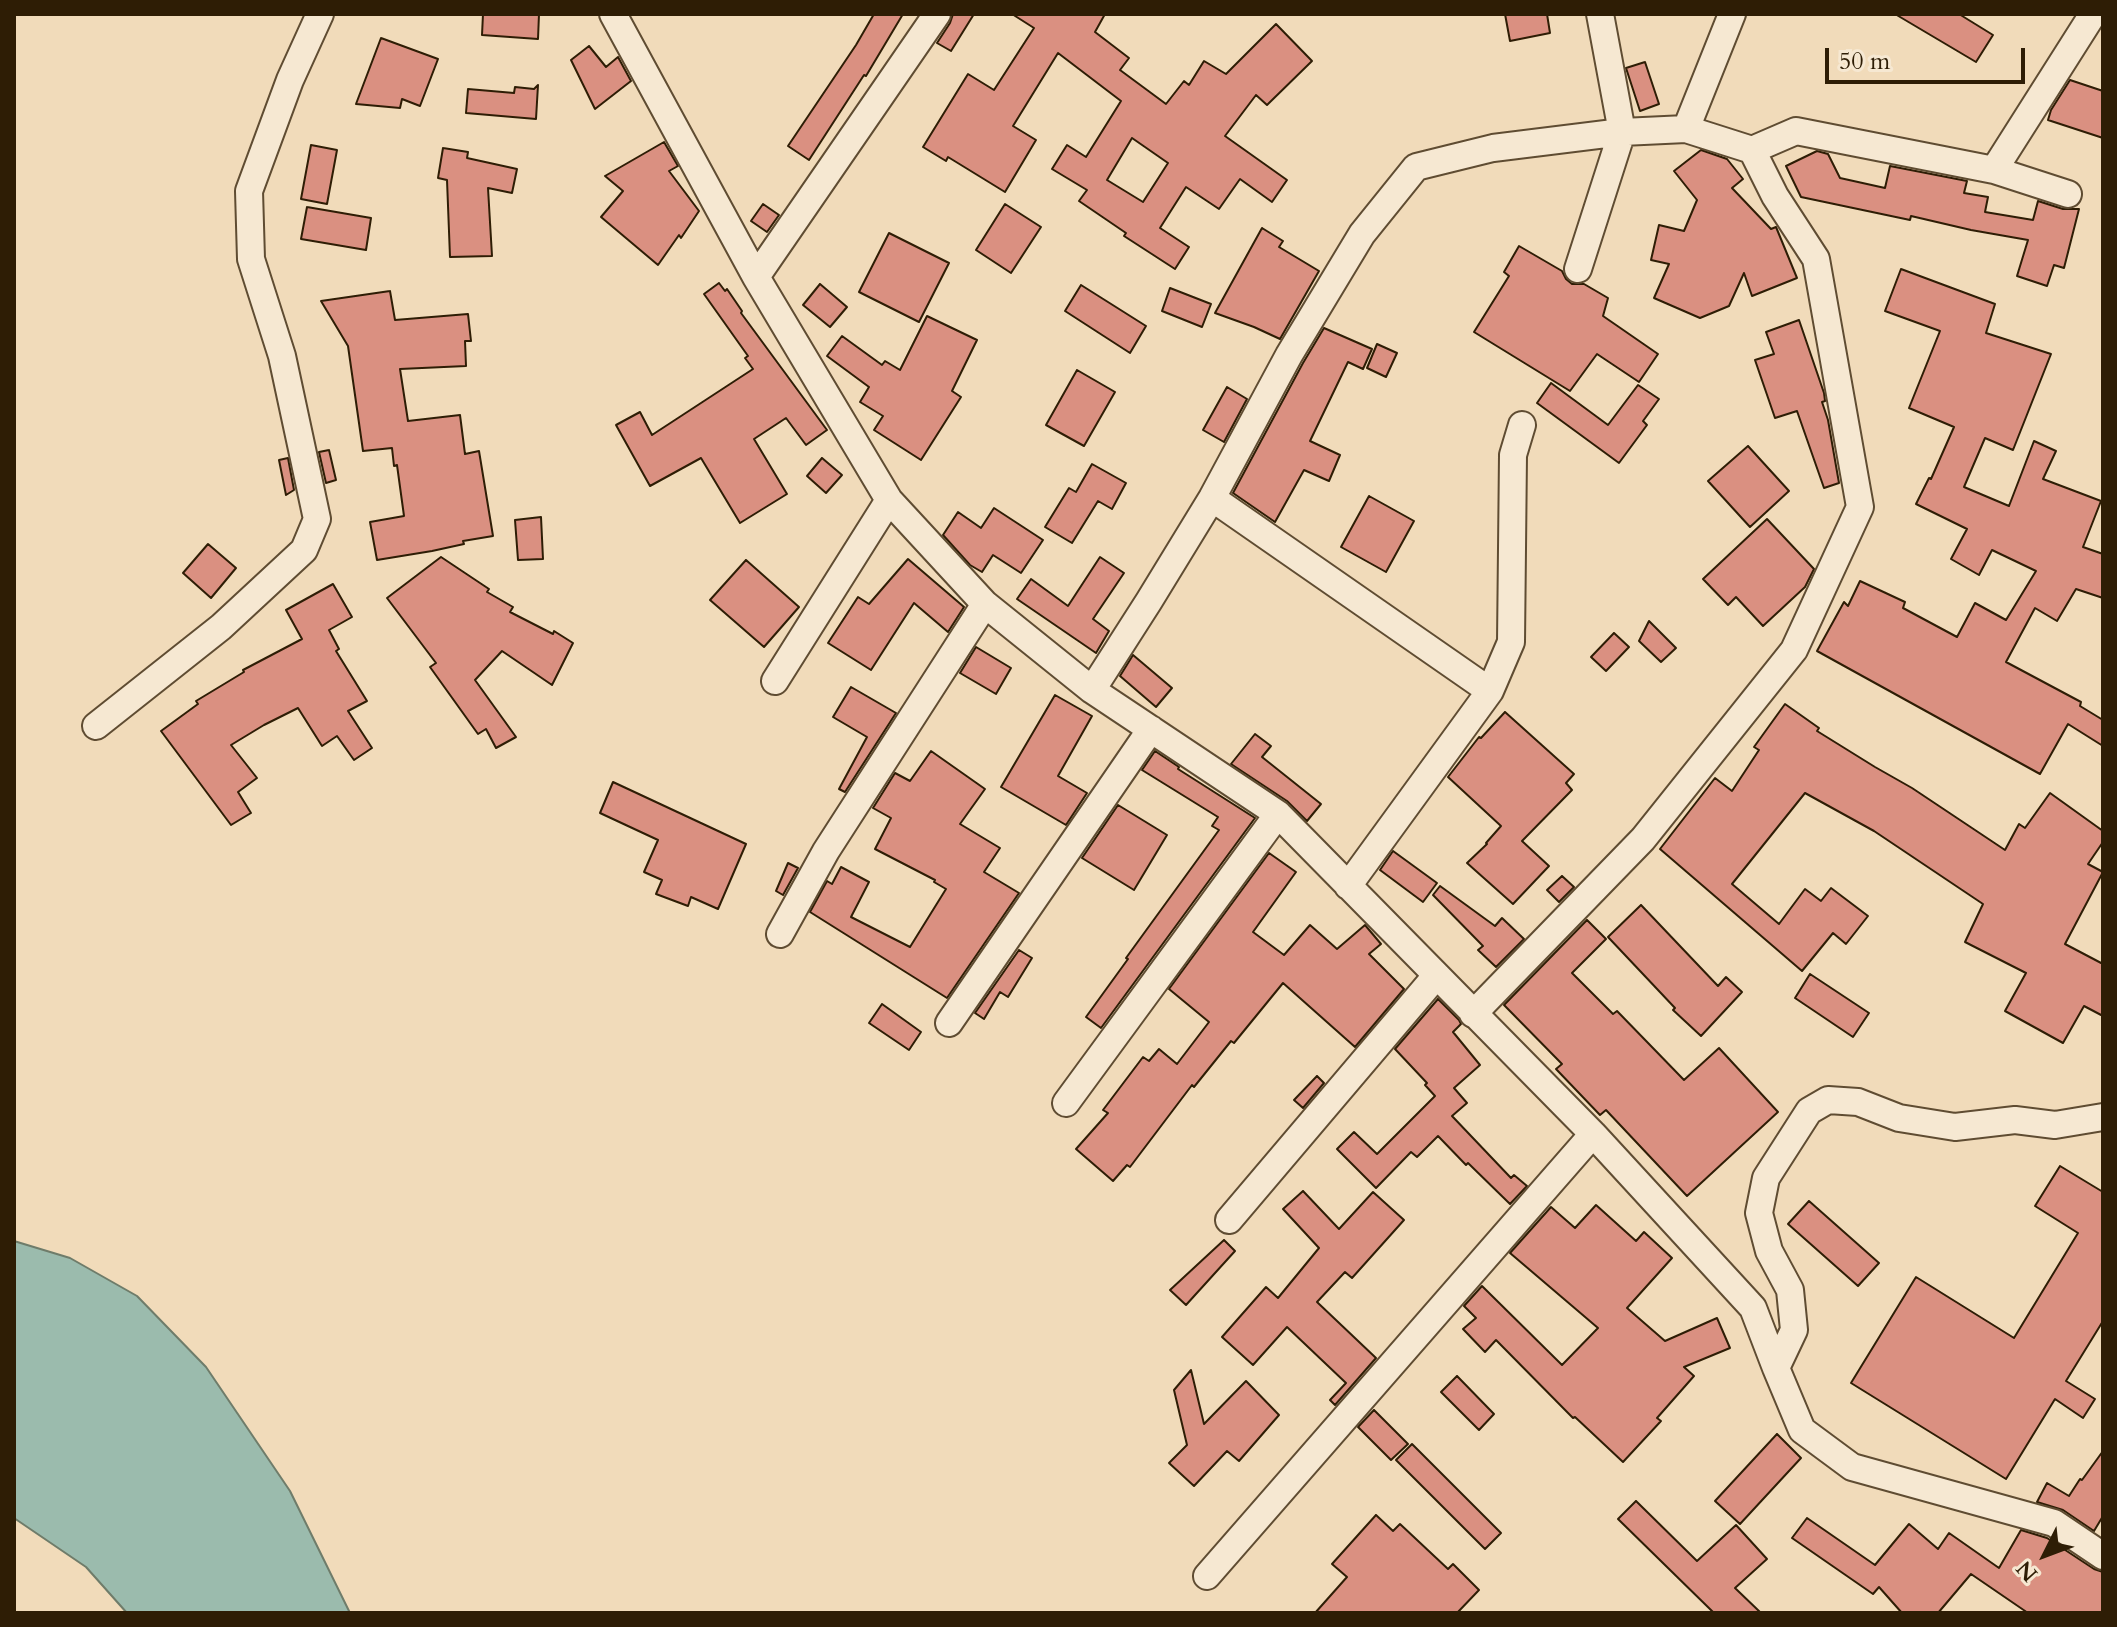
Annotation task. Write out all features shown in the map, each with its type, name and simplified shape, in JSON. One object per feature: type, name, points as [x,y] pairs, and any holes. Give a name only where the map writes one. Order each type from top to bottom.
[{"type":"street","points":[[96,726],[221,627],[304,550],[317,519],[282,356],[251,259],[249,191],[290,80],[320,14]]},
{"type":"street","points":[[613,14],[756,277],[889,500],[985,604],[1092,690],[1278,814],[1593,1134],[1753,1308],[1802,1430],[1852,1467],[2054,1523],[2103,1556]]},
{"type":"street","points":[[756,277],[937,14]]},
{"type":"street","points":[[1578,269],[1622,132],[1600,14]]},
{"type":"street","points":[[1686,129],[1732,14]]},
{"type":"street","points":[[1994,170],[2093,14]]},
{"type":"street","points":[[1092,690],[1212,498],[1289,355],[1362,234],[1416,167],[1493,148],[1622,132],[1686,129],[1752,150],[1796,131],[1994,170],[2068,194]]},
{"type":"street","points":[[1473,1014],[1643,839],[1794,650],[1860,507],[1816,259],[1775,196],[1752,150]]},
{"type":"street","points":[[1348,886],[1490,691],[1511,642],[1513,455],[1522,425]]},
{"type":"street","points":[[1212,498],[1490,691]]},
{"type":"street","points":[[775,681],[889,500]]},
{"type":"street","points":[[780,934],[826,851],[985,604]]},
{"type":"street","points":[[949,1023],[1151,729]]},
{"type":"street","points":[[1066,1103],[1278,814]]},
{"type":"street","points":[[1229,1220],[1436,976]]},
{"type":"street","points":[[1776,1368],[1794,1330],[1790,1290],[1769,1251],[1759,1213],[1766,1178],[1809,1111],[1828,1100],[1858,1102],[1899,1118],[1955,1127],[2015,1120],[2055,1125],[2103,1117]]},
{"type":"street","points":[[1207,1576],[1593,1134]]},
{"type":"shaded area","points":[[14,1241],[70,1258],[137,1296],[206,1367],[290,1491],[350,1613],[127,1613],[86,1567],[14,1518]]},
{"type":"building","points":[[483,14],[539,14],[538,39],[482,35]]},
{"type":"building","points":[[874,14],[903,14],[866,76],[809,160],[788,146]]},
{"type":"building","points":[[953,14],[974,14],[951,51],[937,43]]},
{"type":"building","points":[[1012,14],[1105,14],[1095,32],[1129,58],[1120,70],[1166,104],[1184,81],[1189,85],[1204,61],[1226,74],[1276,24],[1312,61],[1267,105],[1256,95],[1225,136],[1287,180],[1272,202],[1240,179],[1219,209],[1186,187],[1160,228],[1189,247],[1175,269],[1124,236],[1126,233],[1079,201],[1087,190],[1052,169],[1067,145],[1086,157],[1121,101],[1058,53],[1013,126],[1036,140],[1005,192],[948,157],[946,161],[923,147],[968,74],[994,90],[1034,28]],"holes":[[[1132,138],[1168,163],[1143,202],[1107,180]]]},
{"type":"building","points":[[1505,14],[1547,14],[1550,33],[1510,41]]},
{"type":"building","points":[[1895,14],[1959,14],[1993,35],[1976,62]]},
{"type":"building","points":[[381,38],[438,59],[420,106],[402,99],[400,108],[356,104]]},
{"type":"building","points":[[589,46],[606,67],[618,57],[631,81],[595,109],[571,60]]},
{"type":"building","points":[[1645,62],[1659,104],[1640,111],[1626,68]]},
{"type":"building","points":[[2070,80],[2103,91],[2103,138],[2048,120]]},
{"type":"building","points":[[538,85],[536,119],[466,113],[468,89],[514,93],[515,87],[534,89]]},
{"type":"building","points":[[664,142],[678,166],[669,171],[699,211],[658,265],[601,217],[623,191],[605,176]]},
{"type":"building","points":[[311,145],[337,150],[327,204],[301,199]]},
{"type":"building","points":[[443,148],[468,152],[467,158],[517,169],[512,193],[488,188],[492,256],[450,257],[447,180],[438,178]]},
{"type":"building","points":[[1701,150],[1727,159],[1743,179],[1732,188],[1771,229],[1776,227],[1797,278],[1752,296],[1744,273],[1729,306],[1700,318],[1654,298],[1669,264],[1651,260],[1659,225],[1684,231],[1697,200],[1674,171]]},
{"type":"building","points":[[1817,151],[1828,154],[1840,178],[1885,188],[1890,166],[1967,181],[1964,193],[1988,197],[1985,212],[2033,220],[2038,201],[2063,209],[2079,209],[2064,268],[2054,265],[2047,286],[2017,276],[2028,240],[1801,197],[1786,166]]},
{"type":"building","points":[[763,204],[779,215],[767,232],[751,221]]},
{"type":"building","points":[[1005,204],[1041,227],[1011,273],[976,250]]},
{"type":"building","points":[[307,207],[371,218],[366,250],[301,239]]},
{"type":"building","points":[[1262,228],[1283,241],[1279,247],[1319,271],[1280,339],[1215,313]]},
{"type":"building","points":[[889,233],[949,263],[919,322],[859,292]]},
{"type":"building","points":[[1519,246],[1562,271],[1572,284],[1584,284],[1608,298],[1603,316],[1658,354],[1639,382],[1597,354],[1570,391],[1474,332],[1509,276],[1504,272]]},
{"type":"building","points":[[1901,269],[1995,304],[1986,333],[2051,354],[2013,450],[1985,438],[1964,487],[2009,506],[2034,441],[2056,451],[2043,479],[2101,501],[2083,547],[2103,554],[2103,598],[2076,589],[2057,621],[2035,608],[2006,662],[2081,702],[2080,706],[2103,720],[2103,746],[2068,724],[2040,774],[1817,651],[1844,602],[1848,606],[1860,581],[1905,602],[1903,608],[1957,637],[1975,603],[2006,620],[2036,571],[1992,550],[1979,575],[1951,559],[1967,529],[1916,504],[1954,427],[1909,408],[1940,331],[1885,311]]},
{"type":"building","points":[[719,283],[725,291],[727,289],[741,313],[827,430],[806,445],[786,418],[754,439],[787,494],[740,523],[701,458],[650,486],[616,425],[640,412],[652,435],[753,369],[745,358],[748,356],[704,294]]},
{"type":"building","points":[[820,284],[847,307],[830,327],[803,305]]},
{"type":"building","points":[[1081,285],[1146,326],[1130,353],[1065,311]]},
{"type":"building","points":[[1170,288],[1211,304],[1202,327],[1162,311]]},
{"type":"building","points":[[390,291],[395,320],[468,314],[471,341],[465,341],[466,366],[400,369],[408,421],[460,415],[465,454],[479,451],[493,536],[377,560],[370,522],[404,516],[397,465],[394,466],[392,448],[363,451],[348,346],[321,301]]},
{"type":"building","points":[[927,316],[977,340],[952,391],[961,397],[921,460],[874,430],[883,416],[860,402],[869,387],[827,356],[842,336],[882,365],[885,361],[900,370]]},
{"type":"building","points":[[1799,320],[1824,393],[1825,401],[1822,402],[1839,483],[1824,488],[1797,411],[1775,418],[1755,360],[1774,354],[1766,332]]},
{"type":"building","points":[[1324,328],[1372,349],[1363,369],[1348,362],[1310,441],[1340,455],[1329,481],[1304,470],[1275,522],[1233,493]]},
{"type":"building","points":[[1377,344],[1397,353],[1386,377],[1367,368]]},
{"type":"building","points":[[1077,370],[1115,392],[1084,446],[1046,425]]},
{"type":"building","points":[[1551,383],[1608,425],[1638,385],[1659,399],[1643,421],[1647,425],[1619,463],[1537,403]]},
{"type":"building","points":[[1227,387],[1247,399],[1224,442],[1203,430]]},
{"type":"building","points":[[1748,446],[1789,491],[1750,527],[1708,481]]},
{"type":"building","points":[[329,450],[336,480],[326,483],[319,452]]},
{"type":"building","points":[[288,458],[294,490],[286,495],[279,460]]},
{"type":"building","points":[[822,458],[842,475],[826,493],[807,476]]},
{"type":"building","points":[[1092,464],[1126,483],[1112,509],[1098,501],[1072,543],[1045,527],[1069,488],[1076,492]]},
{"type":"building","points":[[1369,496],[1414,521],[1386,572],[1341,547]]},
{"type":"building","points":[[994,508],[1043,540],[1021,573],[993,555],[982,572],[970,565],[943,535],[958,512],[981,528]]},
{"type":"building","points":[[541,517],[543,559],[518,560],[515,520]]},
{"type":"building","points":[[1767,519],[1814,569],[1805,587],[1763,626],[1736,597],[1728,605],[1703,579]]},
{"type":"building","points":[[208,544],[236,568],[211,598],[183,573]]},
{"type":"building","points":[[441,557],[489,589],[487,592],[513,607],[510,612],[573,643],[552,685],[502,651],[475,680],[516,737],[496,748],[486,729],[478,734],[430,667],[436,663],[387,598]]},
{"type":"building","points":[[1100,557],[1124,573],[1093,619],[1109,631],[1096,653],[1017,599],[1031,579],[1068,606]]},
{"type":"building","points":[[908,559],[964,607],[948,632],[914,603],[871,670],[828,643],[858,597],[869,604]]},
{"type":"building","points":[[746,560],[799,607],[764,647],[710,600]]},
{"type":"building","points":[[333,584],[352,617],[329,630],[339,649],[336,651],[367,701],[348,711],[372,748],[354,760],[337,736],[322,746],[298,708],[264,725],[231,745],[257,778],[238,792],[251,813],[231,825],[161,731],[198,704],[196,701],[243,670],[302,639],[286,610]]},
{"type":"building","points":[[1649,621],[1676,648],[1661,662],[1639,641]]},
{"type":"building","points":[[1614,633],[1629,647],[1606,671],[1591,657]]},
{"type":"building","points":[[976,647],[1011,668],[996,694],[960,673]]},
{"type":"building","points":[[1133,655],[1172,688],[1156,707],[1120,676]]},
{"type":"building","points":[[851,687],[896,713],[845,792],[839,789],[867,737],[833,717]]},
{"type":"building","points":[[1055,695],[1092,716],[1058,776],[1087,793],[1066,825],[1001,787]]},
{"type":"building","points":[[1785,704],[1819,728],[1817,731],[1912,788],[2005,850],[2019,824],[2025,828],[2050,793],[2103,831],[2103,842],[2088,864],[2103,872],[2065,944],[2103,964],[2103,1016],[2084,1006],[2063,1043],[2005,1011],[2026,973],[1965,942],[1983,904],[1874,831],[1805,793],[1732,884],[1779,924],[1805,889],[1821,901],[1831,888],[1868,916],[1846,944],[1833,933],[1802,971],[1660,849],[1715,778],[1732,791],[1759,750],[1754,747]]},
{"type":"building","points":[[1505,712],[1574,774],[1566,783],[1572,790],[1522,841],[1549,866],[1513,904],[1467,863],[1501,826],[1448,777],[1479,737]]},
{"type":"building","points":[[1255,734],[1271,746],[1262,757],[1321,804],[1307,821],[1287,801],[1231,764]]},
{"type":"building","points":[[931,751],[985,789],[960,824],[1000,848],[984,872],[1019,893],[947,998],[810,912],[827,881],[832,884],[841,867],[869,882],[851,917],[910,947],[946,889],[935,880],[875,849],[891,818],[873,808],[895,773],[910,781]]},
{"type":"building","points":[[1155,751],[1255,818],[1101,1028],[1086,1017],[1219,830],[1212,826],[1218,817],[1142,770]]},
{"type":"building","points":[[613,782],[746,844],[718,909],[691,897],[688,906],[656,894],[662,880],[644,872],[658,840],[600,813]]},
{"type":"building","points":[[1118,805],[1167,835],[1134,890],[1082,858]]},
{"type":"building","points":[[1393,851],[1437,883],[1423,902],[1380,870]]},
{"type":"building","points":[[1269,853],[1296,872],[1253,932],[1284,955],[1310,925],[1337,949],[1365,925],[1381,944],[1369,954],[1404,989],[1355,1047],[1283,983],[1234,1043],[1231,1041],[1194,1087],[1192,1085],[1130,1167],[1127,1165],[1113,1181],[1076,1149],[1108,1113],[1103,1110],[1143,1057],[1149,1061],[1159,1049],[1177,1064],[1209,1022],[1169,989]]},
{"type":"building","points":[[788,863],[798,868],[783,895],[776,891]]},
{"type":"building","points":[[1562,876],[1574,887],[1559,902],[1547,890]]},
{"type":"building","points":[[1440,886],[1495,926],[1502,918],[1524,939],[1496,967],[1478,950],[1483,946],[1433,895]]},
{"type":"building","points":[[1641,905],[1718,986],[1726,977],[1742,992],[1701,1036],[1673,1010],[1675,1008],[1608,937]]},
{"type":"building","points":[[1587,920],[1606,939],[1572,973],[1613,1014],[1617,1011],[1684,1080],[1719,1048],[1778,1112],[1687,1196],[1606,1110],[1600,1115],[1556,1069],[1562,1064],[1504,1005]]},
{"type":"building","points":[[1019,950],[1032,958],[1008,997],[1000,992],[984,1019],[975,1013]]},
{"type":"building","points":[[1810,974],[1869,1013],[1853,1037],[1795,998]]},
{"type":"building","points":[[1438,999],[1459,1020],[1461,1024],[1453,1032],[1480,1065],[1454,1088],[1467,1103],[1452,1116],[1511,1178],[1514,1175],[1527,1186],[1510,1204],[1438,1136],[1417,1157],[1411,1152],[1376,1188],[1337,1149],[1354,1132],[1377,1154],[1435,1096],[1395,1049]]},
{"type":"building","points":[[882,1004],[921,1032],[909,1050],[869,1023]]},
{"type":"building","points":[[1317,1076],[1324,1083],[1303,1108],[1294,1100]]},
{"type":"building","points":[[2060,1166],[2103,1192],[2103,1321],[2066,1381],[2095,1399],[2083,1418],[2055,1399],[2006,1479],[1851,1383],[1916,1277],[2014,1338],[2078,1233],[2035,1206]]},
{"type":"building","points":[[1303,1191],[1339,1229],[1373,1192],[1404,1220],[1352,1278],[1345,1272],[1317,1302],[1376,1358],[1335,1405],[1330,1400],[1346,1383],[1287,1327],[1253,1365],[1222,1337],[1266,1287],[1278,1298],[1319,1248],[1283,1209]]},
{"type":"building","points":[[1809,1201],[1879,1263],[1858,1286],[1788,1224]]},
{"type":"building","points":[[1596,1205],[1636,1241],[1644,1232],[1672,1258],[1627,1308],[1665,1341],[1717,1318],[1730,1348],[1684,1367],[1694,1376],[1657,1418],[1661,1421],[1623,1462],[1573,1418],[1496,1340],[1485,1352],[1463,1329],[1476,1318],[1464,1306],[1482,1286],[1562,1365],[1598,1328],[1510,1253],[1551,1207],[1575,1228]]},
{"type":"building","points":[[1224,1240],[1235,1251],[1186,1305],[1170,1290]]},
{"type":"building","points":[[1191,1370],[1204,1424],[1246,1381],[1279,1415],[1239,1461],[1227,1451],[1194,1486],[1169,1463],[1187,1445],[1174,1390]]},
{"type":"building","points":[[1457,1376],[1494,1414],[1479,1430],[1441,1392]]},
{"type":"building","points":[[1374,1410],[1408,1444],[1391,1460],[1358,1427]]},
{"type":"building","points":[[1777,1434],[1801,1458],[1740,1524],[1715,1501]]},
{"type":"building","points":[[1412,1444],[1501,1533],[1485,1549],[1396,1460]]},
{"type":"building","points":[[2103,1451],[2103,1516],[2094,1531],[2063,1510],[2037,1502],[2047,1483],[2069,1496]]},
{"type":"building","points":[[1636,1501],[1697,1561],[1736,1525],[1767,1559],[1735,1588],[1761,1613],[1714,1613],[1618,1519]]},
{"type":"building","points":[[1376,1515],[1393,1531],[1400,1524],[1448,1569],[1453,1564],[1479,1590],[1457,1613],[1315,1613],[1347,1577],[1332,1564]]},
{"type":"building","points":[[1807,1518],[1875,1565],[1909,1524],[1938,1549],[1949,1533],[1999,1568],[2021,1530],[2047,1538],[2103,1572],[2103,1613],[2028,1613],[1971,1574],[1938,1613],[1902,1613],[1879,1587],[1873,1594],[1792,1538]]}]
